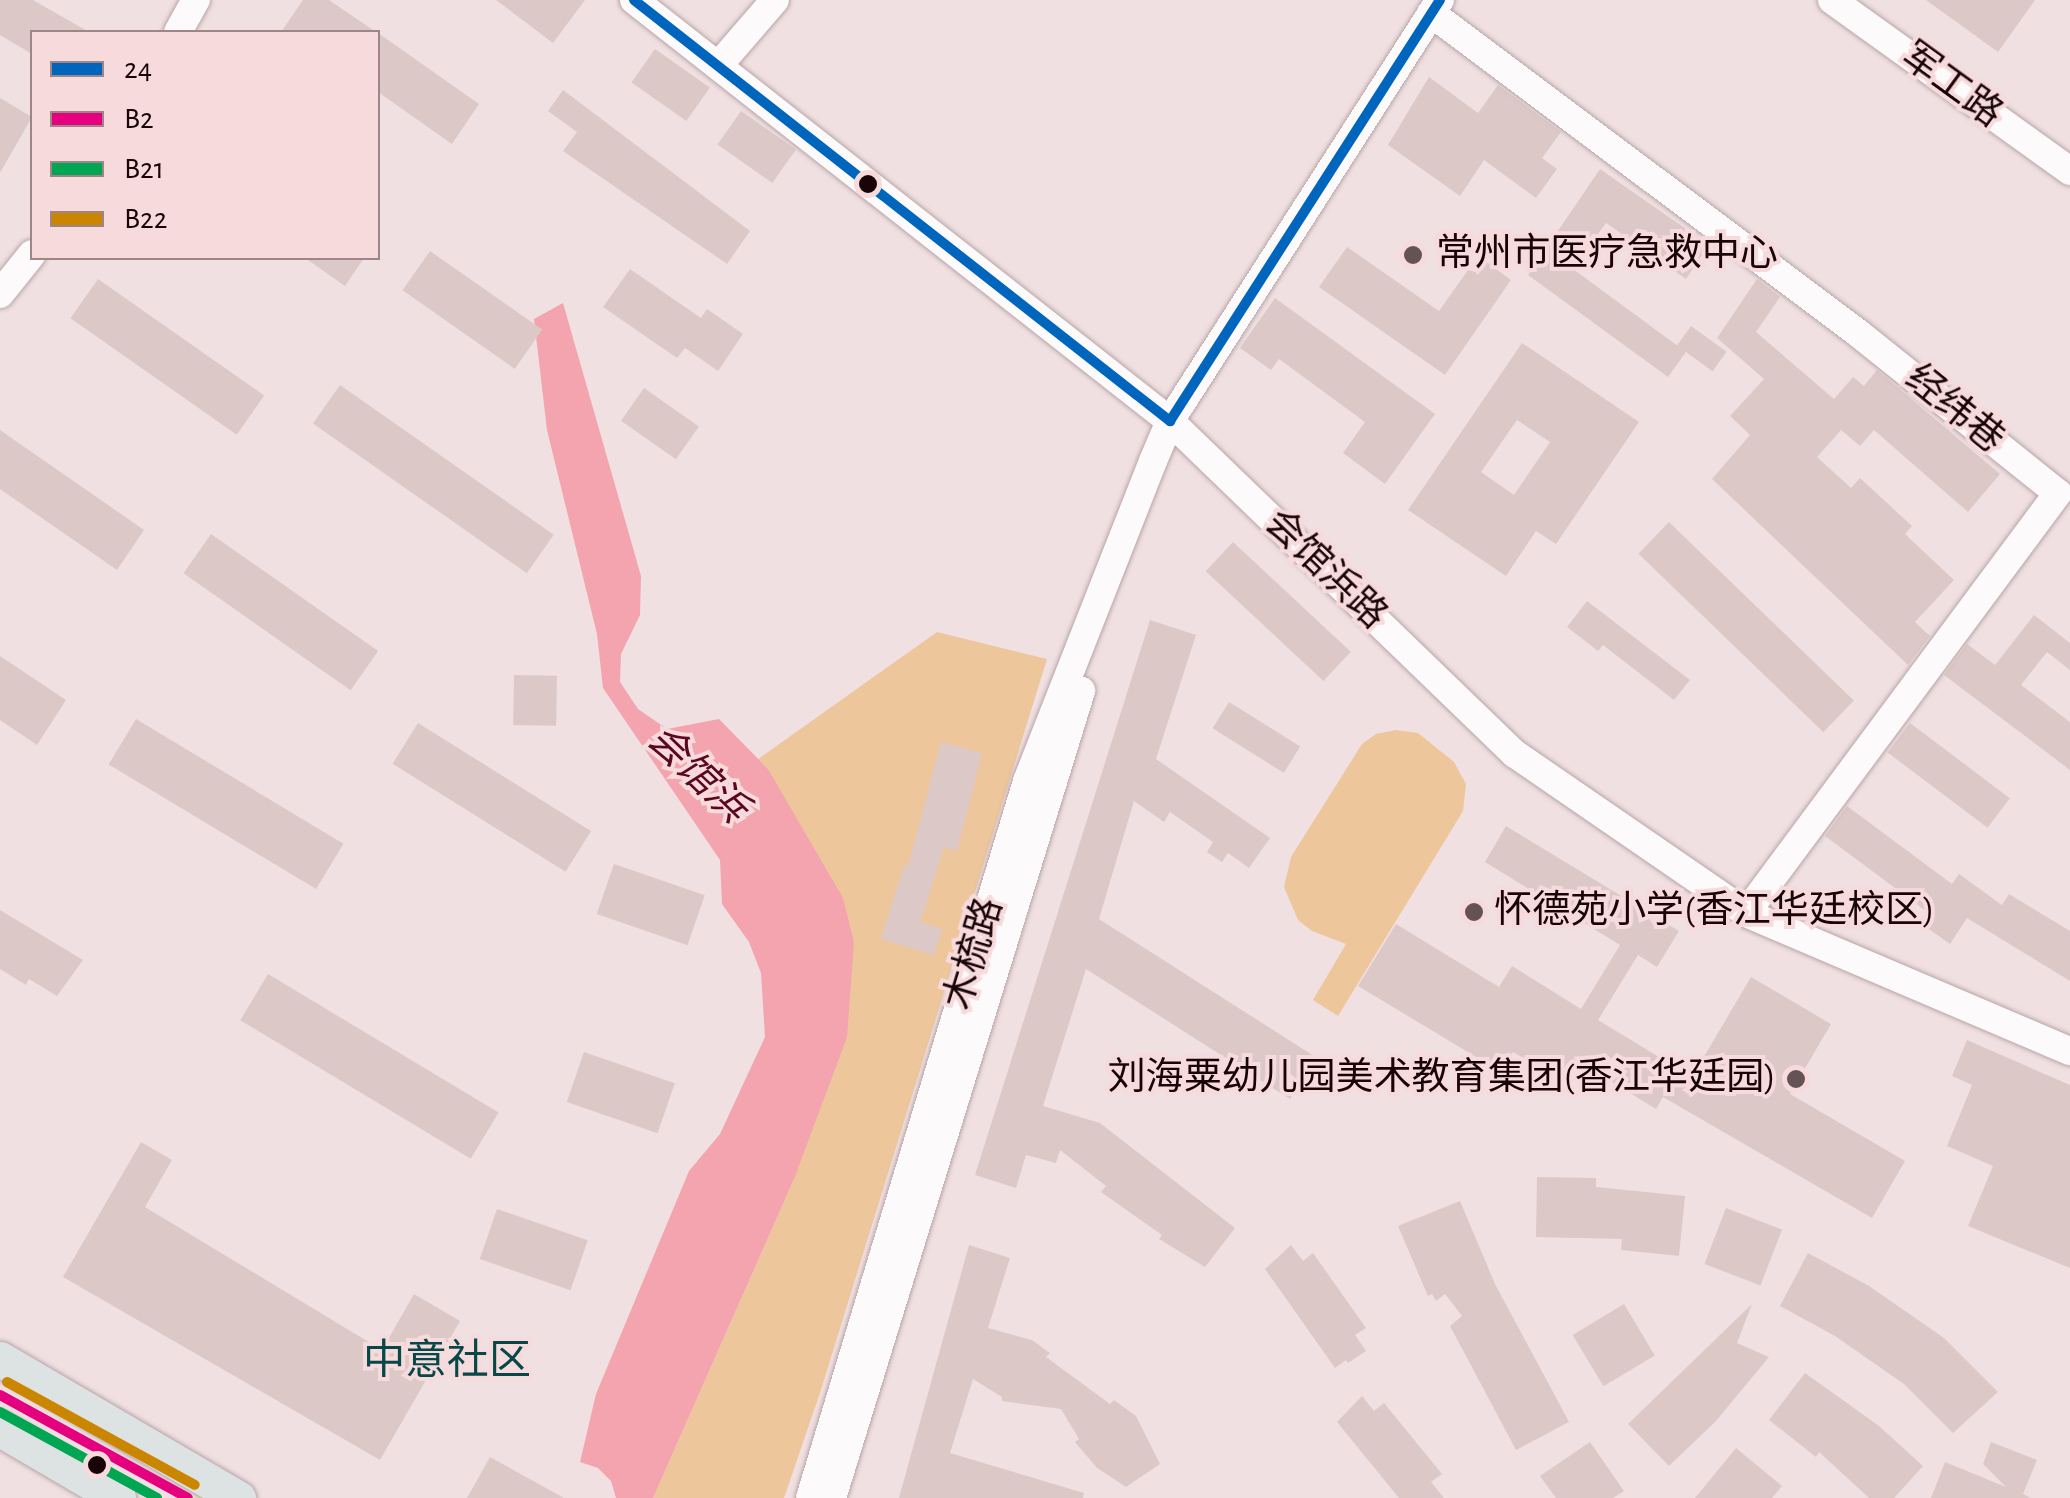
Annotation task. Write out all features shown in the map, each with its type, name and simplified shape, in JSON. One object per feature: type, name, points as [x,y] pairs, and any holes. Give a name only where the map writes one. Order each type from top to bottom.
[{"type":"main road","points":[[0,1359],[238,1498]]},
{"type":"main road","points":[[0,1429],[118,1498]]},
{"type":"street","points":[[179,30],[196,0]]},
{"type":"street","name":"会馆浜路","points":[[634,0],[1170,421],[1515,754],[1746,912],[2070,1051]]},
{"type":"street","points":[[718,66],[775,0]]},
{"type":"street","name":"军工路","points":[[1832,0],[2070,172]]},
{"type":"street","name":"木梳路","points":[[810,1498],[1027,781],[1170,421],[1436,7]]},
{"type":"street","name":"经纬巷","points":[[1436,7],[2058,494],[1746,912]]},
{"type":"street","points":[[0,294],[30,256]]},
{"type":"street","name":"木梳路","points":[[832,1498],[1075,707],[1168,468],[1170,421]]},
{"type":"shaded area","points":[[937,632],[1047,659],[820,1393],[784,1498],[653,1498],[794,1179],[768,769],[758,759]]},
{"type":"shaded area","points":[[1396,730],[1418,733],[1454,762],[1466,784],[1463,811],[1338,1016],[1313,1000],[1346,944],[1312,931],[1298,920],[1284,887],[1291,857],[1362,744],[1376,734]]},
{"type":"water","name":"会馆浜","points":[[563,303],[641,576],[640,615],[621,654],[620,682],[638,709],[667,729],[719,719],[768,769],[843,898],[854,942],[847,1037],[794,1179],[653,1498],[616,1498],[611,1481],[598,1468],[580,1462],[596,1394],[689,1171],[720,1134],[765,1037],[761,973],[749,942],[722,904],[720,860],[603,688],[597,634],[547,430],[534,319]]},
{"type":"building","points":[[0,0],[33,0],[86,30],[30,30],[30,53],[0,35]]},
{"type":"building","points":[[303,0],[329,0],[373,30],[282,30]]},
{"type":"building","points":[[496,0],[585,0],[553,43]]},
{"type":"building","points":[[1926,0],[2035,0],[1998,52]]},
{"type":"building","points":[[380,34],[479,104],[452,144],[380,93]]},
{"type":"building","points":[[655,49],[710,87],[686,121],[631,83]]},
{"type":"building","points":[[1429,77],[1478,113],[1498,85],[1561,132],[1542,158],[1557,169],[1536,198],[1484,160],[1460,196],[1388,145]]},
{"type":"building","points":[[563,90],[750,231],[727,264],[563,151],[577,132],[548,111]]},
{"type":"building","points":[[0,98],[30,116],[30,120],[0,173]]},
{"type":"building","points":[[741,111],[796,149],[772,183],[717,145]]},
{"type":"building","points":[[1600,169],[1709,245],[1686,279],[1606,223],[1573,269],[1686,352],[1668,377],[1528,275]]},
{"type":"building","points":[[1347,247],[1439,311],[1468,270],[1475,272],[1484,260],[1511,280],[1445,375],[1319,287]]},
{"type":"building","points":[[430,251],[542,330],[515,369],[402,290]]},
{"type":"building","points":[[308,260],[363,260],[345,286]]},
{"type":"building","points":[[630,269],[701,318],[707,309],[743,334],[718,371],[685,348],[677,358],[603,307]]},
{"type":"building","points":[[98,279],[264,395],[237,435],[70,318]]},
{"type":"building","points":[[1757,279],[1780,297],[1756,332],[1834,399],[1853,377],[1864,386],[1877,370],[2000,474],[1968,512],[1874,430],[1860,446],[1841,430],[1817,457],[1851,488],[1860,478],[1912,526],[1905,534],[1954,580],[1915,622],[1930,636],[1908,665],[1712,479],[1750,435],[1730,416],[1764,379],[1717,338]]},
{"type":"building","points":[[1275,298],[1435,414],[1385,484],[1343,453],[1365,422],[1279,359],[1271,370],[1240,348]]},
{"type":"building","points":[[1691,326],[1727,352],[1712,371],[1677,345]]},
{"type":"building","points":[[1522,343],[1639,422],[1556,544],[1536,531],[1506,576],[1408,510]],"holes":[[[1517,420],[1550,442],[1514,495],[1481,472]]]},
{"type":"building","points":[[340,385],[554,535],[527,573],[313,424]]},
{"type":"building","points":[[644,388],[699,426],[676,459],[621,421]]},
{"type":"building","points":[[0,430],[144,530],[117,570],[0,489]]},
{"type":"building","points":[[1669,522],[1854,701],[1823,732],[1638,554]]},
{"type":"building","points":[[211,534],[378,651],[351,690],[183,573]]},
{"type":"building","points":[[1233,542],[1351,652],[1323,681],[1206,571]]},
{"type":"building","points":[[1587,601],[1690,680],[1674,700],[1603,645],[1598,651],[1567,627]]},
{"type":"building","points":[[2034,615],[2070,643],[2070,670],[2047,652],[2021,685],[2070,722],[2070,770],[1944,675],[1967,644],[1995,665]]},
{"type":"building","points":[[1150,620],[1196,635],[1156,759],[1270,838],[1249,868],[1228,853],[1222,862],[1207,852],[1213,842],[1170,812],[1164,822],[1134,801],[1099,919],[1317,1058],[1290,1099],[1086,969],[1043,1106],[1100,1123],[1235,1228],[1205,1267],[1159,1239],[1162,1235],[1101,1192],[1106,1186],[1060,1150],[1056,1163],[1026,1155],[1016,1188],[975,1175]]},
{"type":"building","points":[[0,656],[66,700],[37,745],[0,720]]},
{"type":"building","points":[[514,675],[557,676],[556,726],[513,725]]},
{"type":"building","points":[[1229,702],[1300,747],[1284,773],[1213,728]]},
{"type":"building","points":[[136,719],[343,844],[316,889],[109,764]]},
{"type":"building","points":[[418,723],[591,831],[566,872],[393,764]]},
{"type":"building","points":[[1910,723],[2010,798],[1988,828],[1888,753]]},
{"type":"building","points":[[941,742],[982,753],[957,851],[944,847],[920,922],[942,929],[934,955],[881,939],[904,865],[908,867]]},
{"type":"building","points":[[1847,806],[1952,884],[1959,874],[2002,905],[2009,894],[2070,931],[2070,981],[1967,918],[1950,944],[1923,925],[1930,914],[1825,836]]},
{"type":"building","points":[[1506,826],[1679,931],[1657,967],[1638,955],[1598,1020],[1692,1077],[1751,977],[1831,1024],[1790,1094],[1905,1161],[1872,1218],[1663,1097],[1656,1109],[1579,1062],[1566,1084],[1513,1052],[1501,1072],[1358,986],[1396,924],[1499,987],[1512,966],[1581,1009],[1620,945],[1485,862]]},
{"type":"building","points":[[614,864],[705,895],[688,945],[597,914]]},
{"type":"building","points":[[0,910],[83,960],[57,996],[29,979],[26,985],[0,969]]},
{"type":"building","points":[[268,974],[499,1113],[471,1159],[240,1020]]},
{"type":"building","points":[[1967,1040],[2070,1085],[2070,1268],[1968,1226],[1993,1166],[1947,1146],[1972,1085],[1952,1076]]},
{"type":"building","points":[[584,1052],[675,1083],[658,1133],[567,1102]]},
{"type":"building","points":[[141,1142],[172,1160],[145,1207],[382,1350],[414,1294],[460,1321],[380,1460],[63,1277]]},
{"type":"building","points":[[1537,1177],[1596,1178],[1596,1187],[1685,1196],[1679,1256],[1621,1250],[1622,1239],[1536,1237]]},
{"type":"building","points":[[1460,1201],[1495,1284],[1569,1422],[1516,1450],[1450,1326],[1462,1316],[1445,1294],[1436,1301],[1432,1294],[1428,1296],[1398,1226]]},
{"type":"building","points":[[1726,1208],[1782,1230],[1761,1286],[1704,1264]]},
{"type":"building","points":[[497,1209],[588,1240],[571,1290],[480,1259]]},
{"type":"building","points":[[969,1245],[1010,1258],[988,1328],[1032,1340],[1050,1353],[1046,1357],[1110,1404],[1114,1400],[1136,1416],[1160,1464],[1126,1487],[1097,1468],[1075,1442],[1079,1439],[1061,1409],[1002,1401],[1002,1397],[973,1379],[950,1453],[1084,1493],[1083,1498],[899,1498]]},
{"type":"building","points":[[1291,1245],[1303,1261],[1313,1253],[1366,1328],[1355,1335],[1366,1351],[1348,1363],[1346,1360],[1335,1368],[1265,1269]]},
{"type":"building","points":[[1808,1253],[1869,1286],[1944,1338],[1998,1392],[1953,1433],[1904,1384],[1835,1336],[1780,1306]]},
{"type":"building","points":[[1624,1304],[1655,1355],[1603,1386],[1573,1335]]},
{"type":"building","points":[[1752,1304],[1737,1343],[1769,1357],[1716,1421],[1669,1466],[1628,1424]]},
{"type":"building","points":[[1805,1373],[1879,1426],[1923,1466],[1894,1498],[1869,1498],[1819,1452],[1816,1457],[1769,1420]]},
{"type":"building","points":[[1362,1396],[1374,1411],[1384,1403],[1442,1474],[1431,1482],[1444,1498],[1399,1498],[1337,1422]]},
{"type":"building","points":[[1590,1442],[1624,1491],[1613,1498],[1556,1498],[1540,1476]]},
{"type":"building","points":[[1991,1442],[2037,1460],[2023,1494],[2031,1498],[1931,1498],[1945,1462],[2006,1487],[1983,1464]]},
{"type":"building","points":[[1736,1448],[1782,1486],[1772,1498],[1695,1498]]},
{"type":"building","points":[[490,1457],[564,1498],[467,1498]]},
{"type":"transit line","name":"24","points":[[634,0],[1170,421]]},
{"type":"transit line","name":"24","points":[[1170,421],[1440,0]]},
{"type":"transit line","name":"B22","points":[[7,1382],[195,1485]]},
{"type":"transit line","name":"B2","points":[[0,1395],[188,1498]]},
{"type":"transit line","name":"B21","points":[[0,1412],[157,1498]]},
{"type":"place","name":"常州市医疗急救中心","points":[[1413,255]]},
{"type":"place","name":"怀德苑小学(香江华廷校区)","points":[[1474,912]]},
{"type":"place","name":"刘海粟幼儿园美术教育集团(香江华廷园)","points":[[1796,1079]]},
{"type":"district","name":"中意社区","points":[[447,1361]]}]
